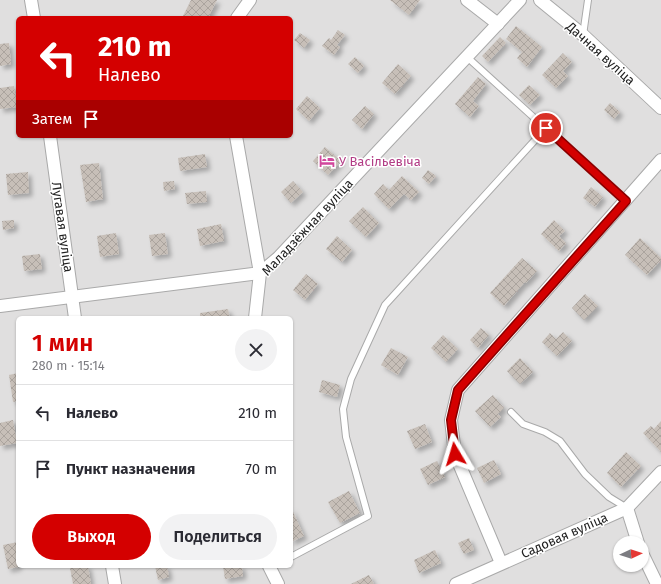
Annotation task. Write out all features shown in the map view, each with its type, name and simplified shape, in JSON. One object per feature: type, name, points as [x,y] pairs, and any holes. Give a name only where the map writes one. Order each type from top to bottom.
[{"type":"street","points":[[32,0],[34,16]]},
{"type":"street","points":[[238,16],[250,0]]},
{"type":"street","points":[[467,0],[498,24]]},
{"type":"street","name":"Маладзёжная вуліца","points":[[255,316],[260,273],[278,258],[520,0]]},
{"type":"street","name":"Дачная вуліца","points":[[540,0],[583,35],[661,108]]},
{"type":"street","name":"Лугавая вуліца","points":[[50,138],[76,316]]},
{"type":"street","points":[[0,306],[260,273],[236,138]]},
{"type":"street","points":[[501,563],[455,454],[451,420],[458,390],[661,160]]},
{"type":"street","name":"Садовая вуліца","points":[[456,584],[627,508],[661,472]]},
{"type":"street","points":[[627,508],[636,536]]},
{"type":"street","points":[[649,567],[657,584]]},
{"type":"street","points":[[112,568],[115,584]]},
{"type":"street","points":[[272,568],[278,584]]},
{"type":"lane","points":[[583,35],[588,0]]},
{"type":"lane","points":[[467,57],[626,201]]},
{"type":"lane","points":[[293,557],[368,516],[346,437],[343,409],[351,379],[385,305],[546,128]]},
{"type":"lane","points":[[511,412],[524,424],[545,432],[560,441],[585,474],[609,496],[627,508]]},
{"type":"shaded area","points":[[0,0],[661,0],[661,584],[0,584]]},
{"type":"building","points":[[191,0],[217,0],[209,16],[183,16]]},
{"type":"building","points":[[390,0],[420,0],[409,15]]},
{"type":"building","points":[[516,26],[542,47],[527,67],[517,58],[522,52],[506,39]]},
{"type":"building","points":[[338,30],[345,35],[337,45],[340,47],[334,55],[322,46],[329,38],[331,40]]},
{"type":"building","points":[[300,33],[310,40],[304,48],[294,40]]},
{"type":"building","points":[[500,37],[506,43],[488,62],[482,56]]},
{"type":"building","points":[[9,43],[11,64],[0,66],[0,44]]},
{"type":"building","points":[[563,53],[572,62],[563,71],[568,76],[556,88],[542,75]]},
{"type":"building","points":[[355,57],[364,66],[358,73],[348,64]]},
{"type":"building","points":[[398,64],[411,76],[395,94],[382,83]]},
{"type":"building","points":[[478,77],[486,84],[473,101],[479,106],[470,117],[455,104]]},
{"type":"building","points":[[529,85],[540,95],[530,105],[519,95]]},
{"type":"building","points":[[14,86],[16,107],[0,109],[0,88]]},
{"type":"building","points":[[307,96],[320,108],[309,121],[296,109]]},
{"type":"building","points":[[610,103],[620,112],[614,119],[604,110]]},
{"type":"building","points":[[365,106],[374,114],[362,129],[352,120]]},
{"type":"building","name":"У Васільевіча","points":[[325,147],[341,161],[328,175],[313,161]]},
{"type":"building","points":[[205,154],[207,167],[180,171],[178,158]]},
{"type":"building","points":[[99,163],[103,199],[86,202],[80,165]]},
{"type":"building","points":[[428,170],[436,176],[429,184],[422,178]]},
{"type":"building","points":[[28,172],[29,193],[8,195],[6,174]]},
{"type":"building","points":[[402,176],[419,192],[411,200],[404,194],[389,209],[374,194],[383,184],[389,190]]},
{"type":"building","points":[[174,181],[175,189],[164,191],[163,182]]},
{"type":"building","points":[[293,181],[303,192],[291,203],[281,192]]},
{"type":"building","points":[[591,187],[603,197],[595,207],[583,198]]},
{"type":"building","points":[[206,191],[207,202],[187,204],[185,193]]},
{"type":"building","points":[[363,207],[379,223],[366,237],[349,221]]},
{"type":"building","points":[[14,220],[14,228],[3,230],[2,221]]},
{"type":"building","points":[[554,220],[565,231],[559,236],[566,243],[559,251],[541,234]]},
{"type":"building","points":[[221,224],[224,241],[200,246],[197,229]]},
{"type":"building","points":[[116,233],[119,254],[100,257],[97,236]]},
{"type":"building","points":[[165,233],[168,254],[152,256],[149,235]]},
{"type":"building","points":[[337,236],[352,250],[342,262],[326,249]]},
{"type":"building","points":[[640,238],[661,258],[661,260],[647,275],[625,255]]},
{"type":"building","points":[[40,254],[42,269],[24,271],[22,256]]},
{"type":"building","points":[[522,258],[537,271],[504,306],[490,293]]},
{"type":"building","points":[[306,274],[318,284],[305,300],[293,290]]},
{"type":"building","points":[[585,294],[598,306],[584,320],[572,308]]},
{"type":"building","points":[[228,309],[230,316],[200,316],[200,313]]},
{"type":"building","points":[[481,328],[489,335],[478,348],[470,340]]},
{"type":"building","points":[[563,332],[572,341],[557,356],[542,342],[550,333],[556,339]]},
{"type":"building","points":[[443,335],[458,349],[446,362],[431,348]]},
{"type":"building","points":[[391,348],[408,357],[398,375],[381,365]]},
{"type":"building","points":[[520,358],[533,372],[520,384],[507,371]]},
{"type":"building","points":[[16,373],[16,401],[13,402],[9,375]]},
{"type":"building","points":[[322,380],[340,385],[337,397],[319,392]]},
{"type":"building","points":[[493,395],[504,408],[498,414],[501,417],[490,427],[475,411]]},
{"type":"building","points":[[13,420],[16,443],[0,446],[0,423]]},
{"type":"building","points":[[661,421],[661,452],[643,433],[651,426],[654,429]]},
{"type":"building","points":[[425,424],[432,442],[415,449],[407,431]]},
{"type":"building","points":[[626,452],[641,466],[621,487],[607,473]]},
{"type":"building","points":[[494,460],[501,474],[484,483],[477,468]]},
{"type":"building","points":[[437,461],[445,477],[428,485],[420,469]]},
{"type":"building","points":[[349,491],[360,513],[340,523],[328,502]]},
{"type":"building","points":[[293,511],[304,536],[293,541]]},
{"type":"building","points":[[469,538],[474,550],[464,554],[458,543]]},
{"type":"building","points":[[16,542],[16,567],[8,569],[3,545]]},
{"type":"building","points":[[435,550],[441,563],[419,573],[414,560]]},
{"type":"building","points":[[70,568],[88,568],[91,584],[73,584]]},
{"type":"building","points":[[155,568],[167,568],[169,577],[158,580]]},
{"type":"building","points":[[223,568],[242,568],[243,576],[225,579]]},
{"type":"building","points":[[369,575],[374,584],[351,584]]},
{"type":"place","name":"У Васільевіча","points":[[327,161]]},
{"type":"route","points":[[455,454],[451,420],[458,390],[626,201],[546,128]]}]
